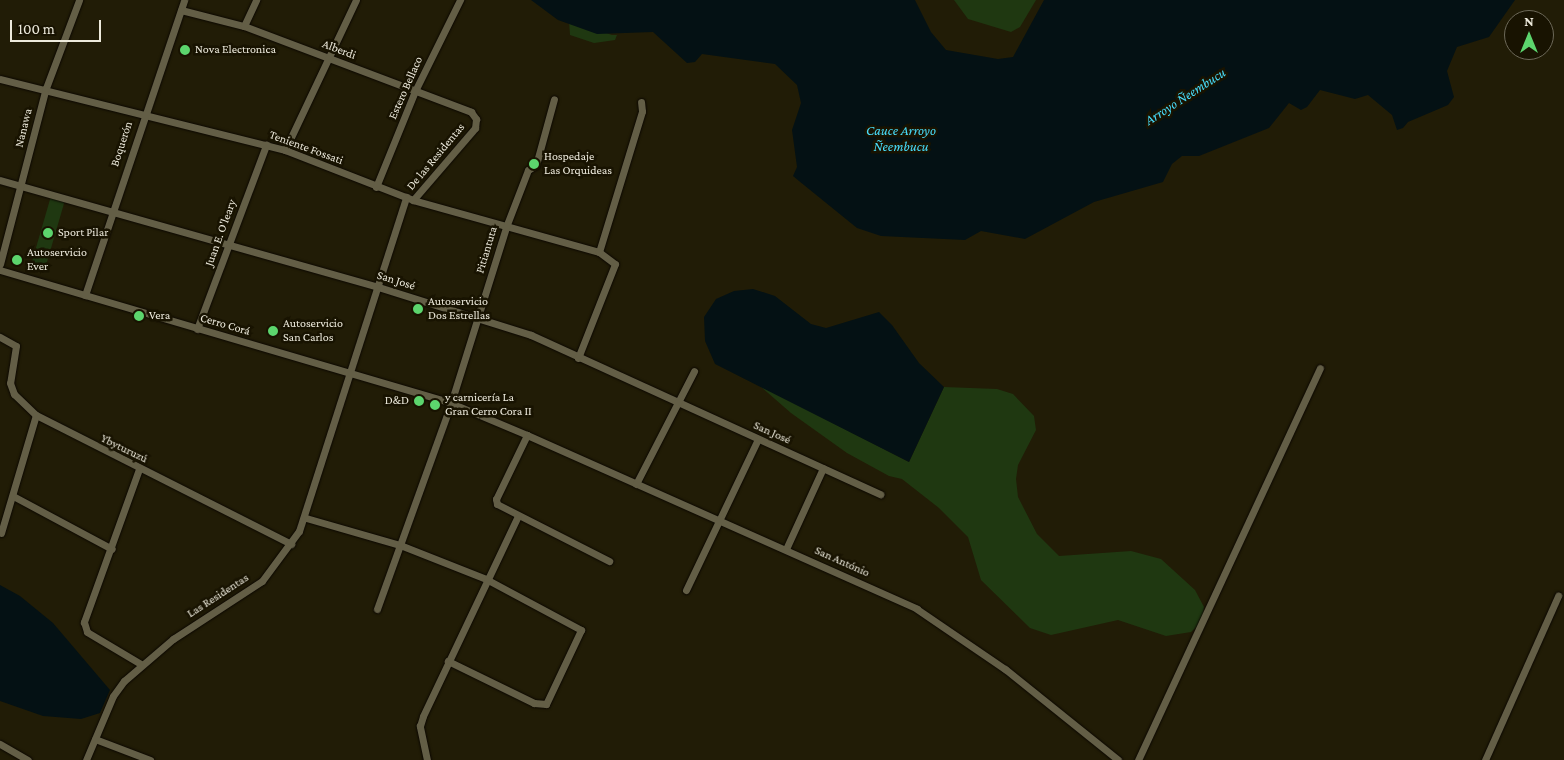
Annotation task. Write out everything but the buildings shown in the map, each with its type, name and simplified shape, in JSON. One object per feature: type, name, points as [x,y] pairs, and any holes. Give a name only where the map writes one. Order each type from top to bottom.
[{"type":"street","name":"Nanawa","points":[[0,264],[46,88],[79,0]]},
{"type":"street","name":"Boquerón","points":[[85,295],[144,113],[184,0]]},
{"type":"street","points":[[244,26],[256,0]]},
{"type":"street","points":[[285,150],[356,0]]},
{"type":"street","name":"Estero Bellaco","points":[[376,187],[415,91],[460,0]]},
{"type":"street","name":"Alberdi","points":[[180,10],[244,26],[471,112],[476,119],[475,128]]},
{"type":"street","name":"Teniente Fossati","points":[[0,79],[46,88],[285,150],[406,198],[599,252]]},
{"type":"street","name":"Pitiantuta","points":[[377,610],[451,403],[506,227],[528,170],[536,165],[554,99]]},
{"type":"street","points":[[578,358],[615,264],[599,252],[642,111],[641,102]]},
{"type":"street","name":"De las Residentas","points":[[413,200],[475,128]]},
{"type":"street","name":"Juan E. O'leary","points":[[197,329],[266,145]]},
{"type":"street","name":"San José","points":[[0,180],[378,287],[531,335],[677,404],[880,494]]},
{"type":"street","name":"De las Residentas","points":[[351,374],[406,198]]},
{"type":"street","name":"Cerro Corá","points":[[0,270],[451,403],[528,435]]},
{"type":"street","name":"Ybyturuzú","points":[[0,337],[16,346],[10,383],[14,394],[36,415],[139,469],[291,544]]},
{"type":"street","points":[[1138,760],[1320,368]]},
{"type":"street","points":[[636,484],[694,371]]},
{"type":"street","name":"Las Residentas","points":[[86,760],[113,696],[142,664],[173,639],[262,582],[291,544],[306,518],[351,374]]},
{"type":"street","points":[[1,533],[14,496],[36,415]]},
{"type":"street","points":[[528,435],[496,499],[497,504],[609,561]]},
{"type":"street","name":"San António","points":[[528,435],[786,550],[937,620],[1118,760]]},
{"type":"street","points":[[686,590],[758,439]]},
{"type":"street","points":[[786,550],[823,468]]},
{"type":"street","points":[[139,469],[84,628],[142,664]]},
{"type":"street","points":[[14,496],[112,549]]},
{"type":"street","points":[[427,760],[420,726],[423,716],[486,579],[518,516]]},
{"type":"street","points":[[306,518],[400,545],[486,579],[581,630],[550,700],[534,703],[448,661]]},
{"type":"street","points":[[1485,760],[1558,596]]},
{"type":"street","points":[[95,739],[150,760]]},
{"type":"street","points":[[0,744],[28,760]]},
{"type":"green space","points":[[954,0],[1036,0],[1020,27],[1011,32],[968,19]]},
{"type":"green space","points":[[569,20],[617,35],[615,40],[594,43],[570,35]]},
{"type":"green space","name":"Sport Pilar","points":[[51,196],[65,200],[45,269],[31,265]]},
{"type":"green space","points":[[759,385],[909,462],[944,387],[997,389],[1013,394],[1034,416],[1036,430],[1018,465],[1016,479],[1018,497],[1037,534],[1059,556],[1131,551],[1161,559],[1195,590],[1204,607],[1202,622],[1191,632],[1166,636],[1118,620],[1051,635],[1030,628],[981,580],[968,537],[939,508],[902,479],[889,476],[847,453],[791,413]]},
{"type":"water","name":"Cauce Arroyo Ñeembucu","points":[[531,0],[915,0],[931,32],[946,50],[998,59],[1013,57],[1044,0],[1515,0],[1508,10],[1504,10],[1504,16],[1489,37],[1457,47],[1447,71],[1454,97],[1448,105],[1408,122],[1403,128],[1397,130],[1392,115],[1368,95],[1355,99],[1320,90],[1307,107],[1301,110],[1289,103],[1269,128],[1199,156],[1182,156],[1172,164],[1163,182],[1094,202],[1025,239],[981,231],[965,240],[881,236],[857,228],[793,176],[797,167],[792,130],[801,103],[797,85],[775,64],[702,54],[695,62],[687,63],[653,32],[597,34],[558,20]]},
{"type":"water","points":[[753,289],[775,296],[811,324],[826,328],[879,312],[892,325],[919,363],[944,387],[909,462],[715,364],[705,341],[704,317],[716,299],[734,291]]},
{"type":"water","points":[[0,585],[20,596],[53,623],[110,690],[100,713],[81,719],[43,716],[0,701]]},
{"type":"place","name":"Nova Electronica","points":[[185,50]]},
{"type":"place","name":"Hospedaje Las Orquideas","points":[[534,164]]},
{"type":"place","name":"Sport Pilar","points":[[48,233]]},
{"type":"place","name":"Autoservicio Ever","points":[[17,260]]},
{"type":"place","name":"Autoservicio Dos Estrellas","points":[[418,309]]},
{"type":"place","name":"Vera","points":[[139,316]]},
{"type":"place","name":"Autoservicio San Carlos","points":[[273,331]]},
{"type":"place","name":"D&D","points":[[419,401]]},
{"type":"place","name":"y carnicería La Gran Cerro Cora II","points":[[435,405]]},
{"type":"water label","name":"Arroyo Ñeembucu","points":[[1185,96]]}]
